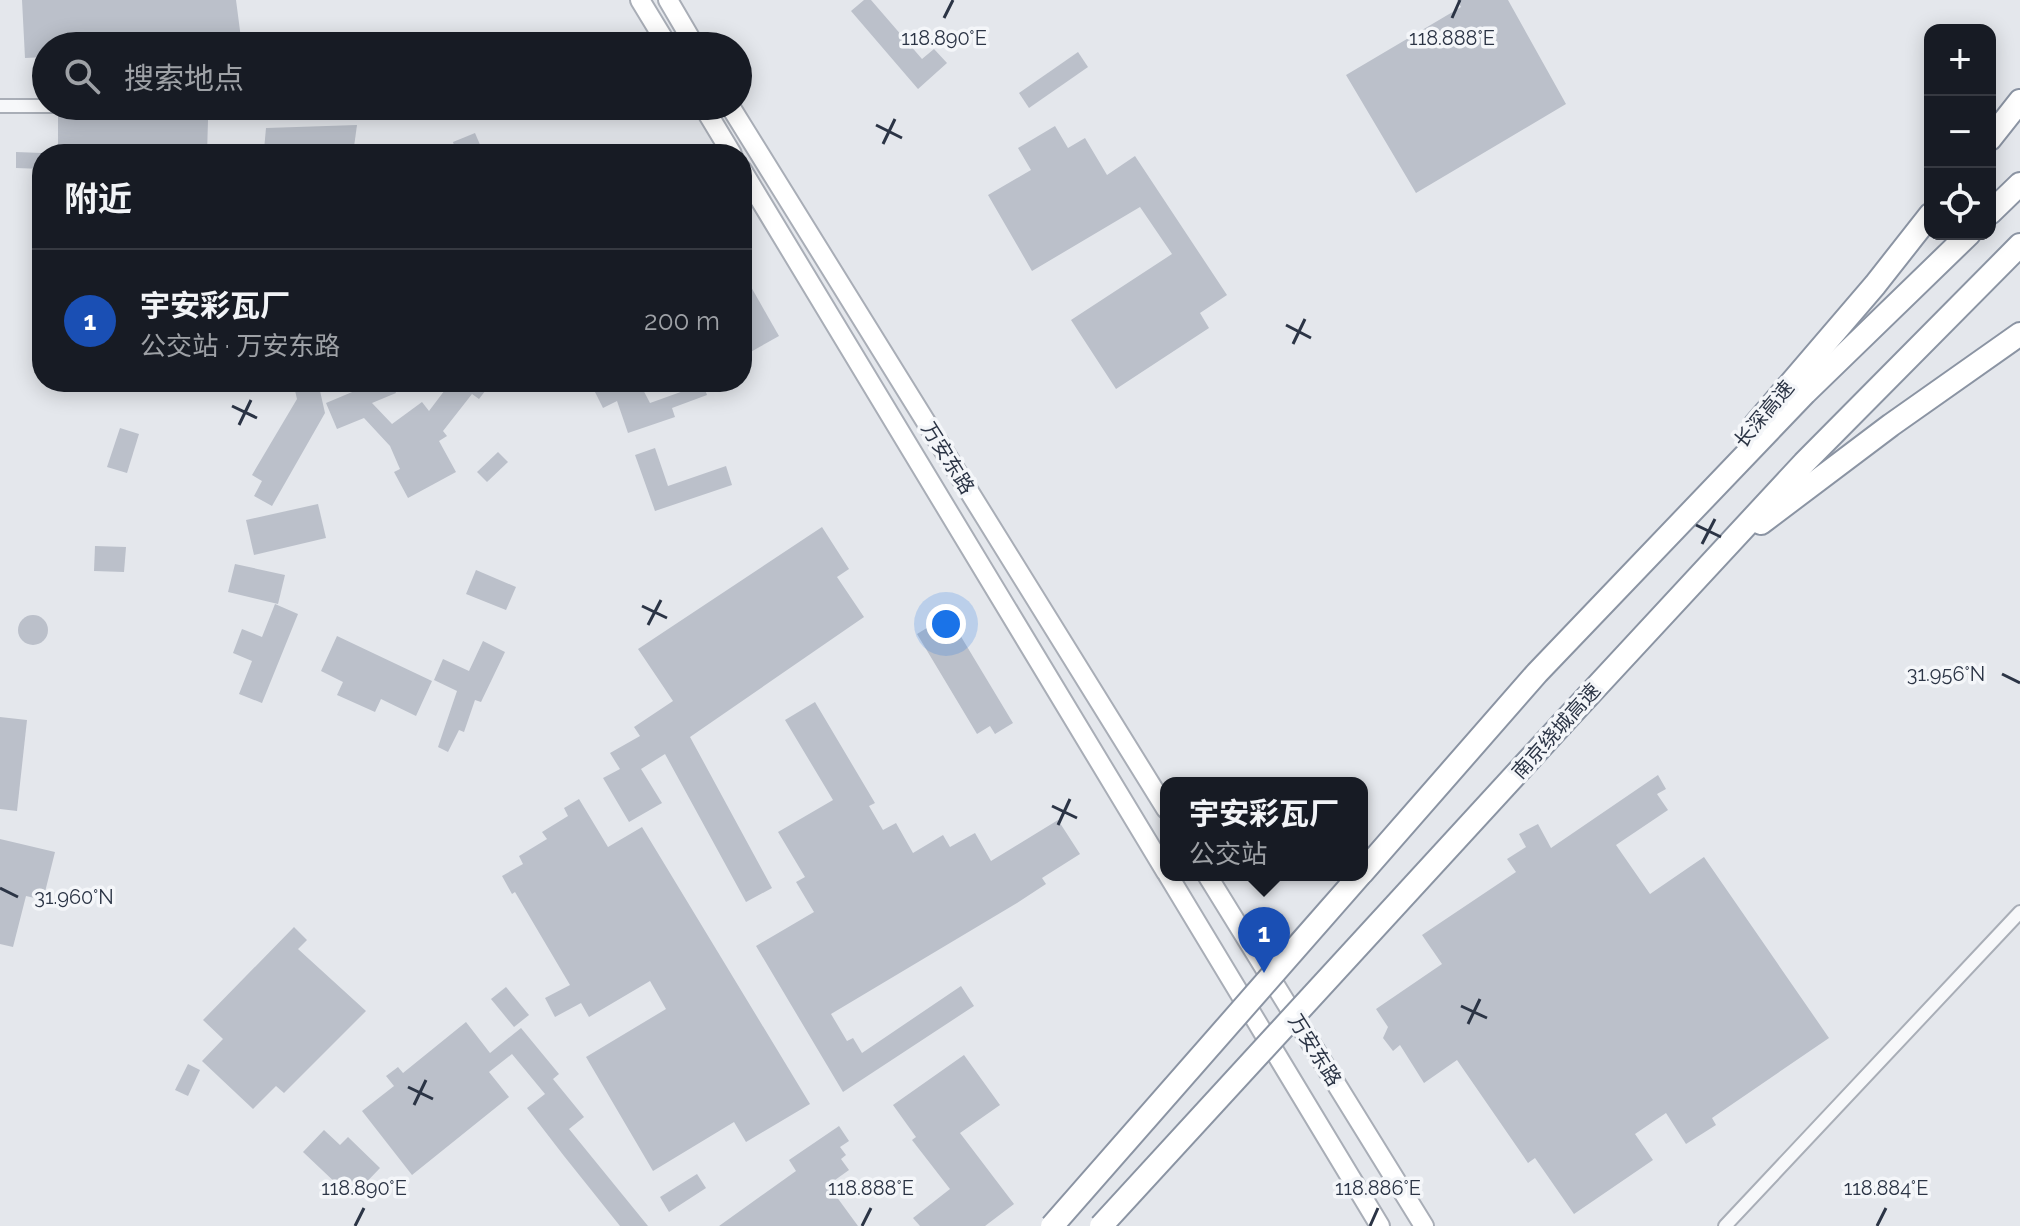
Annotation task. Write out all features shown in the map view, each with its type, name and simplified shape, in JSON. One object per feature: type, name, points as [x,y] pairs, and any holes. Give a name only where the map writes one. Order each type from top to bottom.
[{"type":"highway","points":[[1996,131],[2020,101]]},
{"type":"highway","points":[[1996,207],[2020,184]]},
{"type":"highway","name":"长深高速","points":[[1596,611],[1875,285],[1924,223]]},
{"type":"highway","points":[[1368,866],[1537,673],[1805,393],[1963,240]]},
{"type":"highway","name":"南京绕城高速","points":[[1101,1226],[1712,560],[2020,245]]},
{"type":"highway","points":[[1712,560],[1891,425],[2020,334]]},
{"type":"highway","points":[[1052,1226],[1355,881]]},
{"type":"main road","points":[[640,0],[659,32]]},
{"type":"main road","points":[[668,0],[687,32]]},
{"type":"main road","points":[[713,120],[726,144]]},
{"type":"main road","name":"万安东路","points":[[739,120],[1160,799]]},
{"type":"main road","name":"万安东路","points":[[752,187],[1160,861]]},
{"type":"main road","name":"万安东路","points":[[1172,881],[1380,1226]]},
{"type":"main road","name":"万安东路","points":[[1211,881],[1424,1226]]},
{"type":"street","points":[[0,106],[32,106]]},
{"type":"street","points":[[1725,1226],[2020,912]]},
{"type":"building","points":[[22,0],[236,0],[240,32],[32,32],[32,58],[25,58]]},
{"type":"building","points":[[864,0],[871,0],[922,59],[934,49],[947,63],[918,89],[851,11]]},
{"type":"building","points":[[1457,0],[1508,0],[1566,104],[1416,193],[1346,75],[1461,7]]},
{"type":"building","points":[[1078,52],[1088,67],[1029,108],[1019,93]]},
{"type":"building","points":[[58,120],[208,120],[207,144],[58,144]]},
{"type":"building","points":[[357,125],[354,144],[265,144],[266,128]]},
{"type":"building","points":[[1055,126],[1068,148],[1085,138],[1107,175],[1135,156],[1227,295],[1200,313],[1209,328],[1116,389],[1071,320],[1172,254],[1140,207],[1032,271],[988,195],[1031,170],[1018,148]]},
{"type":"building","points":[[475,133],[480,144],[454,144]]},
{"type":"building","points":[[16,152],[32,153],[32,169],[16,168]]},
{"type":"building","points":[[752,289],[779,336],[752,351]]},
{"type":"building","points":[[295,392],[320,392],[325,413],[272,506],[254,496],[262,481],[252,475],[297,399]]},
{"type":"building","points":[[352,392],[396,392],[372,403],[392,424],[422,402],[429,411],[443,392],[484,392],[479,399],[472,394],[443,431],[447,436],[439,441],[456,472],[408,498],[394,472],[400,469],[390,446],[364,418],[337,429],[326,403]]},
{"type":"building","points":[[595,392],[644,392],[650,403],[681,392],[706,392],[707,395],[672,408],[675,417],[628,433],[617,401],[603,408]]},
{"type":"building","points":[[120,428],[139,434],[127,473],[107,467]]},
{"type":"building","points":[[655,448],[668,486],[726,466],[732,485],[655,511],[635,455]]},
{"type":"building","points":[[498,452],[508,462],[487,482],[477,472]]},
{"type":"building","points":[[318,504],[326,538],[254,555],[246,520]]},
{"type":"building","points":[[822,527],[849,569],[837,577],[864,617],[690,737],[772,888],[746,902],[665,754],[641,769],[662,803],[629,822],[603,778],[620,769],[610,753],[640,736],[634,727],[673,701],[638,649]]},
{"type":"building","points":[[95,546],[126,547],[124,572],[94,571]]},
{"type":"building","points":[[235,564],[285,575],[278,604],[228,592]]},
{"type":"building","points":[[476,570],[516,587],[506,610],[466,594]]},
{"type":"building","points":[[275,604],[298,614],[262,703],[239,694],[252,661],[233,653],[242,629],[262,637]]},
{"type":"building","points":[[33,615],[43,620],[48,630],[43,640],[33,645],[23,640],[18,630],[23,620]]},
{"type":"building","points":[[948,615],[1013,723],[995,734],[990,726],[977,734],[917,634]]},
{"type":"building","points":[[337,636],[432,681],[416,716],[381,699],[375,712],[337,695],[343,682],[321,671]]},
{"type":"building","points":[[483,641],[505,652],[481,702],[475,700],[464,732],[459,730],[448,752],[438,747],[457,691],[434,680],[443,659],[469,671]]},
{"type":"building","points":[[815,702],[875,803],[869,806],[883,830],[896,823],[913,853],[943,835],[950,847],[975,833],[991,861],[1058,820],[1080,854],[1042,878],[1046,884],[1017,903],[831,1014],[847,1041],[853,1038],[862,1053],[961,986],[974,1006],[843,1092],[756,946],[814,912],[796,882],[805,877],[778,832],[833,800],[785,720]]},
{"type":"building","points":[[0,717],[27,720],[17,811],[0,809]]},
{"type":"building","points":[[1658,775],[1666,789],[1657,794],[1668,810],[1616,845],[1650,894],[1704,857],[1829,1038],[1712,1118],[1716,1125],[1686,1144],[1666,1113],[1635,1134],[1653,1160],[1574,1214],[1535,1158],[1528,1163],[1457,1060],[1424,1083],[1400,1045],[1393,1051],[1383,1038],[1388,1027],[1376,1009],[1442,964],[1422,935],[1516,872],[1507,859],[1526,847],[1519,834],[1538,824],[1551,848]]},
{"type":"building","points":[[579,799],[608,847],[642,827],[810,1104],[746,1142],[734,1122],[653,1171],[586,1057],[666,1009],[650,981],[589,1017],[581,1003],[555,1017],[545,998],[570,985],[515,892],[512,894],[502,876],[523,864],[519,856],[547,839],[542,832],[568,816],[564,808]]},
{"type":"building","points":[[0,839],[55,852],[43,900],[26,896],[13,947],[0,944]]},
{"type":"building","points":[[294,927],[307,940],[298,949],[366,1011],[284,1093],[276,1086],[253,1109],[202,1061],[223,1039],[203,1020]]},
{"type":"building","points":[[506,987],[529,1015],[514,1027],[491,999]]},
{"type":"building","points":[[466,1022],[490,1053],[521,1028],[559,1074],[553,1079],[584,1117],[569,1129],[648,1226],[620,1226],[564,1156],[527,1108],[545,1094],[512,1054],[489,1072],[509,1097],[412,1175],[362,1111],[394,1086],[386,1076],[398,1067],[403,1073]]},
{"type":"building","points":[[964,1055],[1000,1105],[960,1133],[1014,1204],[985,1226],[920,1226],[913,1218],[950,1189],[912,1140],[916,1137],[893,1105]]},
{"type":"building","points":[[188,1064],[200,1070],[188,1096],[175,1090]]},
{"type":"building","points":[[839,1126],[849,1141],[840,1147],[846,1155],[841,1159],[849,1170],[828,1185],[858,1226],[719,1226],[796,1171],[789,1160]]},
{"type":"building","points":[[324,1130],[340,1145],[348,1137],[380,1168],[358,1191],[346,1180],[340,1187],[303,1152]]},
{"type":"building","points":[[697,1174],[706,1188],[669,1212],[660,1197]]},
{"type":"place","name":"宇安彩瓦厂","points":[[1264,973]]}]
